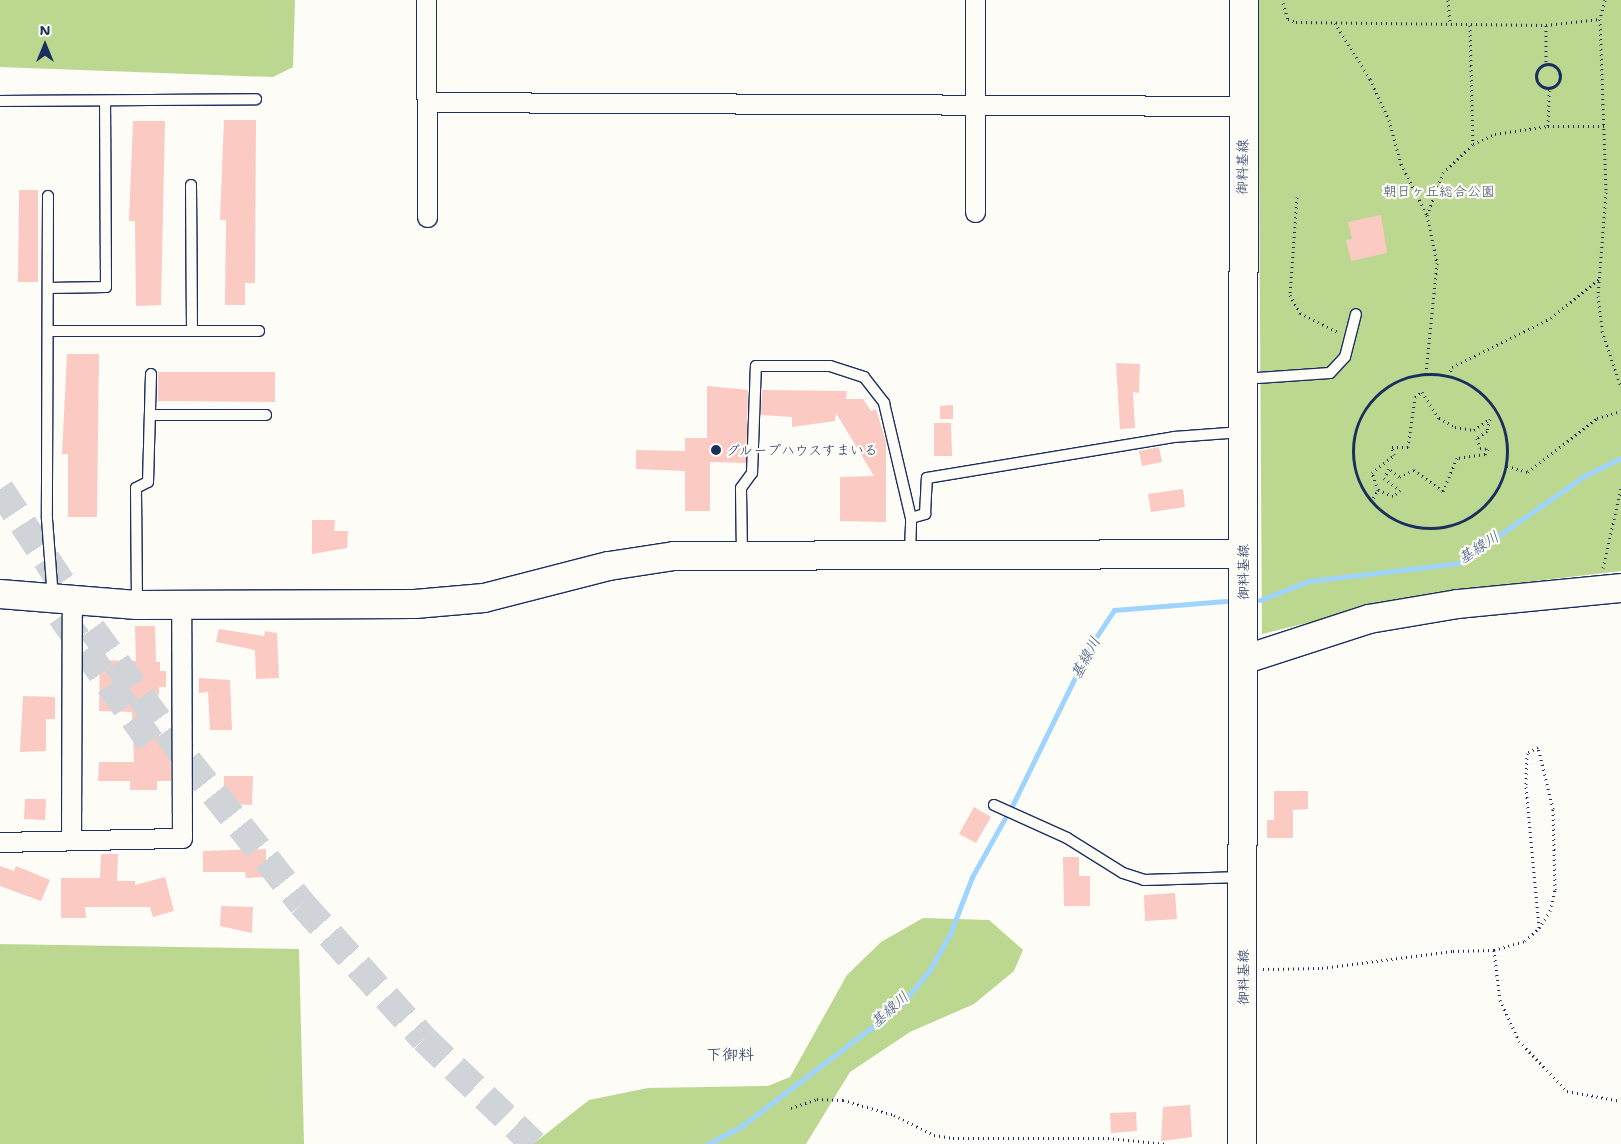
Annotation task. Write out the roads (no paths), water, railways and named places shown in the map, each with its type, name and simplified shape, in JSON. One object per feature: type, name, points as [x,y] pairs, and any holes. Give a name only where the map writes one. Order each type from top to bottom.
[{"type":"street","points":[[426,0],[427,217]]},
{"type":"street","points":[[975,0],[975,212]]},
{"type":"street","name":"御料基線","points":[[1242,1144],[1244,0]]},
{"type":"street","points":[[427,102],[1243,106]]},
{"type":"street","points":[[0,594],[137,605],[415,604],[484,598],[639,560],[742,554],[1243,554]]},
{"type":"street","points":[[1243,660],[1369,619],[1610,589]]},
{"type":"street","points":[[62,600],[71,840]]},
{"type":"street","points":[[0,842],[182,838],[181,605]]},
{"type":"lane","points":[[0,101],[105,103],[256,99]]},
{"type":"lane","points":[[48,288],[106,287],[105,103]]},
{"type":"lane","points":[[191,185],[192,331]]},
{"type":"lane","points":[[48,196],[47,519],[62,600]]},
{"type":"lane","points":[[1242,380],[1330,373],[1345,358],[1356,314]]},
{"type":"lane","points":[[48,331],[258,331]]},
{"type":"lane","points":[[742,554],[741,488],[752,473],[756,366],[830,366],[864,377],[884,403],[911,518],[910,554]]},
{"type":"lane","points":[[137,605],[136,488],[148,482],[151,374]]},
{"type":"lane","points":[[150,415],[266,415]]},
{"type":"lane","points":[[911,518],[925,514],[927,478],[1174,437],[1243,432]]},
{"type":"lane","points":[[994,806],[1067,838],[1123,872],[1144,880],[1243,877]]},
{"type":"waterway","name":"基線川","points":[[1260,600],[1309,581],[1459,563],[1584,476],[1621,458]]},
{"type":"waterway","name":"基線川","points":[[1011,808],[1091,645],[1114,610],[1226,601]]},
{"type":"waterway","name":"基線川","points":[[708,1144],[743,1125],[900,1006],[929,971],[950,934],[972,877],[1005,818]]},
{"type":"tunnel","points":[[0,489],[92,629],[188,761],[302,904],[424,1039],[534,1144]]},
{"type":"tunnel","points":[[61,616],[152,744]]},
{"type":"place","name":"グループハウスすまいる","points":[[716,450]]},
{"type":"district","name":"下御料","points":[[730,1055]]},
{"type":"park label","name":"朝日ヶ丘総合公園","points":[[1439,191]]}]
